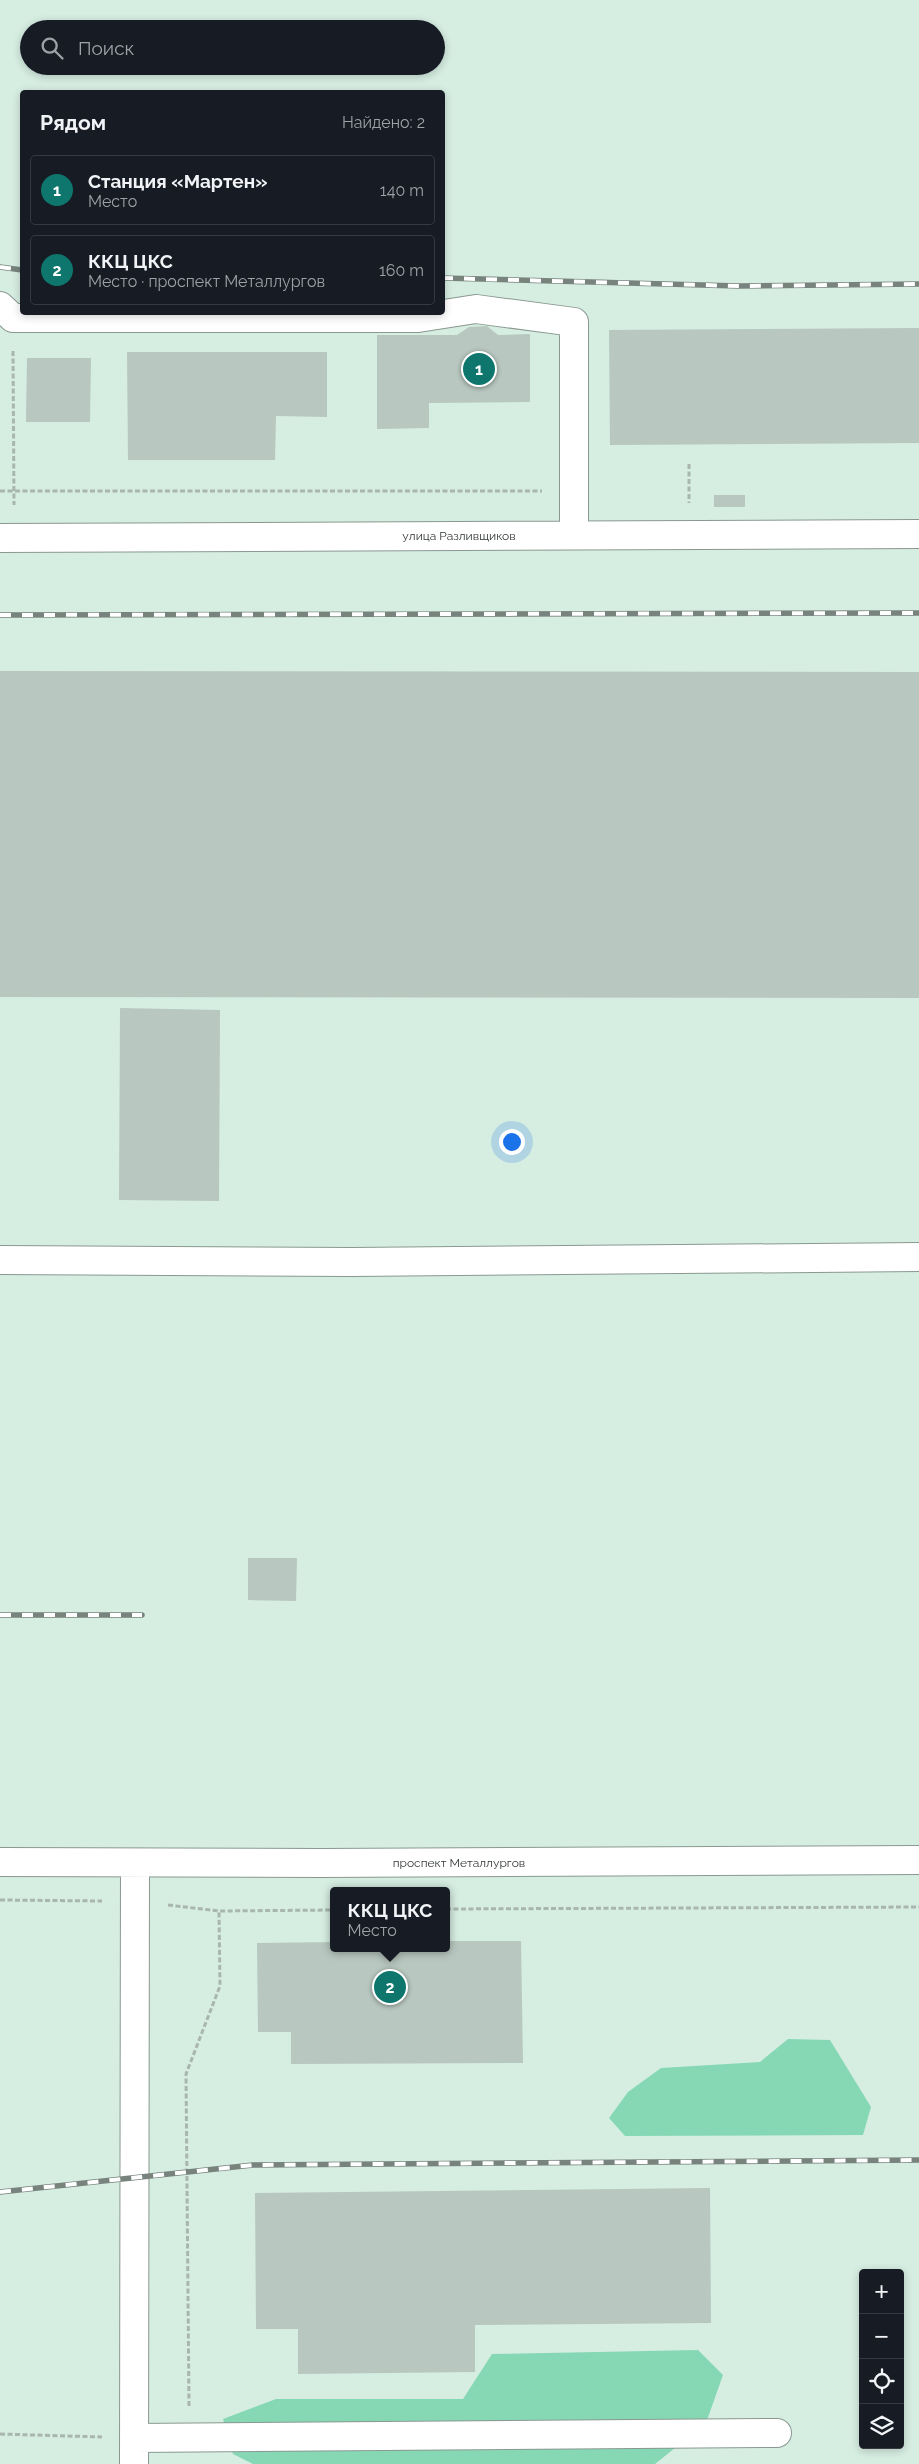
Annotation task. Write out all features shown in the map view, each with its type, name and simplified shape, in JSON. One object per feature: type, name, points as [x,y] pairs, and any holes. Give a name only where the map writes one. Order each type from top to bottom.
[{"type":"street","points":[[445,314],[476,309],[574,322],[574,536]]},
{"type":"street","points":[[7,312],[20,312]]},
{"type":"street","points":[[212,315],[418,318],[437,315]]},
{"type":"street","name":"улица Разливщиков","points":[[7,538],[919,534]]},
{"type":"street","points":[[0,1260],[352,1262],[919,1257]]},
{"type":"street","name":"проспект Металлургов","points":[[0,1862],[919,1860]]},
{"type":"street","points":[[135,1863],[134,2451],[190,2437],[777,2433]]},
{"type":"path","points":[[7,312],[14,491],[7,538]]},
{"type":"path","points":[[689,464],[689,535]]},
{"type":"path","points":[[0,491],[574,491]]},
{"type":"path","points":[[450,1909],[919,1907]]},
{"type":"path","points":[[190,2437],[186,2074],[220,1986],[219,1911]]},
{"type":"path","points":[[0,2434],[134,2451]]},
{"type":"shaded area","points":[[0,0],[919,0],[919,2464],[0,2464]]},
{"type":"green space","points":[[788,2039],[830,2040],[871,2107],[863,2135],[625,2136],[609,2118],[628,2092],[661,2068],[760,2062]]},
{"type":"green space","points":[[698,2350],[723,2375],[706,2423],[655,2464],[253,2464],[233,2454],[223,2419],[276,2399],[463,2399],[492,2354]]},
{"type":"building","points":[[487,326],[498,335],[530,334],[530,402],[429,403],[429,428],[377,429],[377,335],[457,335],[469,327]]},
{"type":"building","points":[[919,328],[919,443],[610,445],[609,330]]},
{"type":"building","points":[[127,352],[327,352],[327,417],[276,416],[275,460],[128,460]]},
{"type":"building","points":[[27,358],[91,358],[90,422],[26,422]]},
{"type":"building","points":[[714,495],[745,495],[745,507],[714,507]]},
{"type":"building","points":[[0,671],[919,672],[919,998],[0,997]]},
{"type":"building","points":[[120,1008],[220,1010],[219,1201],[119,1200]]},
{"type":"building","points":[[248,1558],[297,1558],[296,1601],[248,1600]]},
{"type":"building","points":[[450,1941],[521,1941],[523,2063],[291,2064],[291,2032],[258,2032],[257,1943],[330,1942],[330,1952],[450,1952]]},
{"type":"building","points":[[710,2188],[711,2323],[475,2325],[475,2372],[298,2374],[298,2329],[256,2329],[255,2193]]},
{"type":"railway","points":[[0,267],[20,270]]},
{"type":"railway","points":[[445,278],[739,286],[919,284]]},
{"type":"railway","points":[[0,615],[919,613]]},
{"type":"railway","points":[[0,1615],[142,1615]]},
{"type":"railway","points":[[0,2192],[253,2165],[919,2160]]},
{"type":"place","name":"Станция «Мартен»","points":[[479,369]]},
{"type":"place","name":"ККЦ ЦКС","points":[[390,1987]]}]
